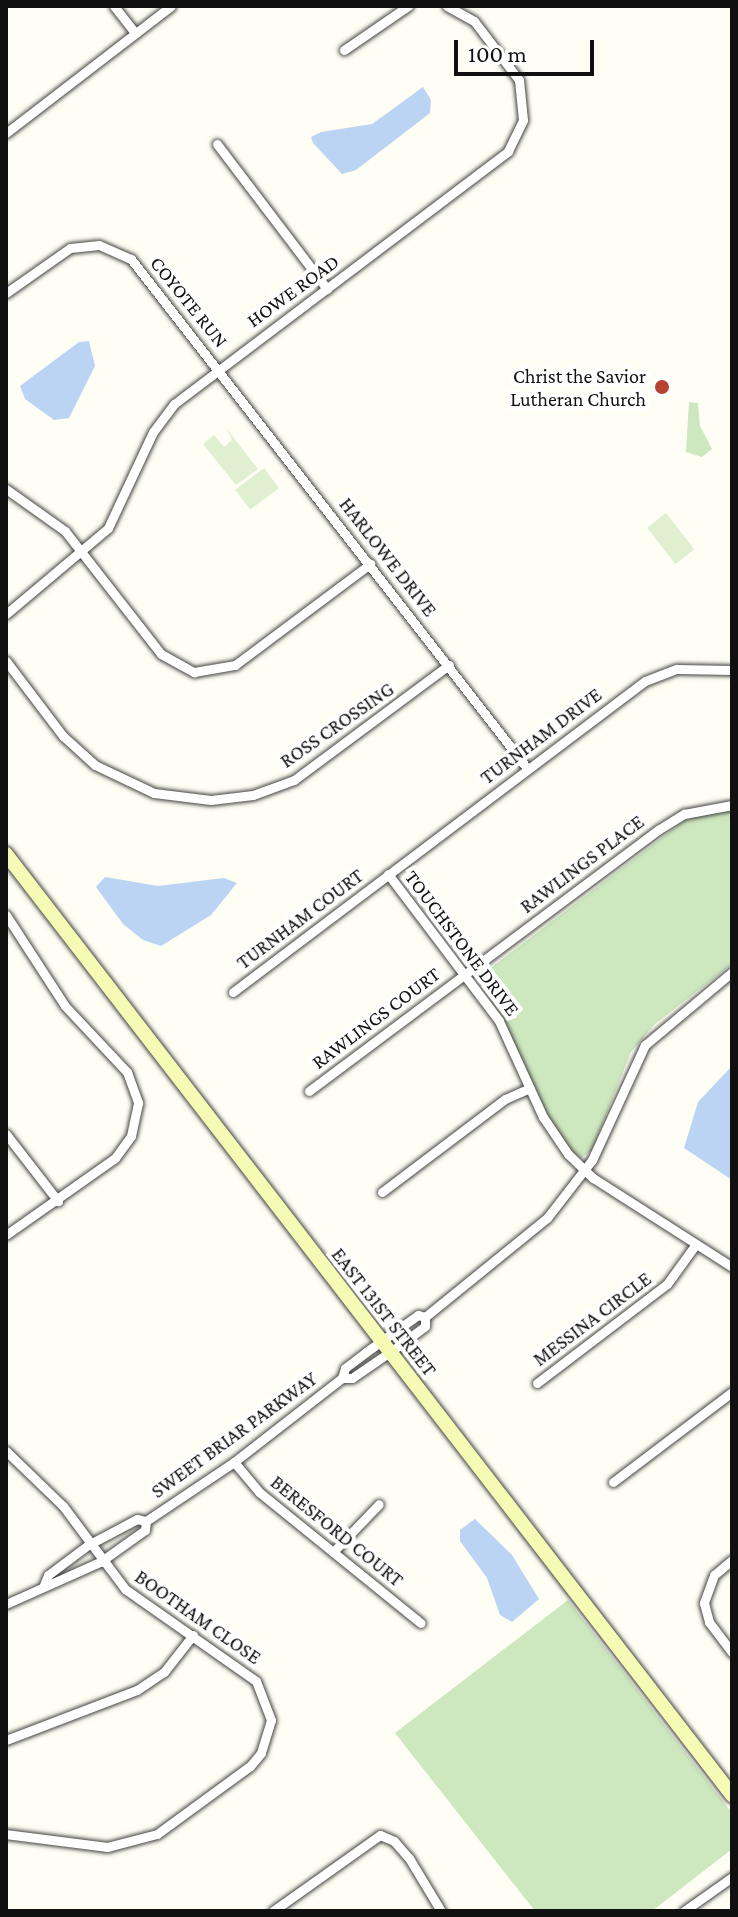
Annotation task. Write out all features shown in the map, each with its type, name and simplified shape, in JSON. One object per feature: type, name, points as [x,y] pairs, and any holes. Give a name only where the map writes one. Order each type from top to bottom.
[{"type":"street","points":[[114,6],[135,33]]},
{"type":"street","points":[[6,133],[171,6]]},
{"type":"street","points":[[344,50],[408,6]]},
{"type":"street","name":"HOWE ROAD","points":[[6,614],[84,554],[117,515],[162,419],[219,367],[501,159],[519,132],[525,108],[519,80],[474,21],[447,6]]},
{"type":"street","points":[[217,144],[327,289]]},
{"type":"street","name":"COYOTE RUN","points":[[6,293],[57,254],[85,245],[110,248],[142,270],[219,367]]},
{"type":"street","name":"HARLOWE DRIVE","points":[[219,367],[527,768]]},
{"type":"street","points":[[6,489],[58,525],[161,654],[178,666],[209,673],[249,656],[370,564]]},
{"type":"street","name":"ROSS CROSSING","points":[[6,661],[63,736],[95,765],[154,793],[211,800],[253,795],[294,780],[449,665]]},
{"type":"street","name":"TURNHAM DRIVE","points":[[388,874],[645,681],[677,669],[732,670]]},
{"type":"street","name":"RAWLINGS PLACE","points":[[464,975],[658,830],[684,814],[732,805]]},
{"type":"street","name":"EAST 131ST STREET","points":[[8,860],[732,1795]]},
{"type":"street","name":"TOUCHSTONE DRIVE","points":[[388,874],[506,1031],[554,1136],[585,1171],[732,1267]]},
{"type":"street","name":"TURNHAM COURT","points":[[233,992],[388,874]]},
{"type":"street","points":[[6,915],[65,1006],[127,1072],[136,1090],[136,1125],[127,1143],[58,1201],[6,1235]]},
{"type":"street","name":"SWEET BRIAR PARKWAY","points":[[44,1585],[48,1575],[88,1545],[137,1519],[146,1521],[234,1462],[342,1378],[345,1368],[386,1346],[418,1315],[425,1317],[547,1218],[585,1171],[645,1045],[732,972]]},
{"type":"street","name":"RAWLINGS COURT","points":[[309,1091],[464,975]]},
{"type":"street","points":[[382,1192],[505,1099],[530,1088]]},
{"type":"street","points":[[6,1134],[58,1201]]},
{"type":"street","name":"MESSINA CIRCLE","points":[[537,1383],[667,1284],[696,1244]]},
{"type":"street","points":[[613,1482],[732,1392]]},
{"type":"street","name":"BOOTHAM CLOSE","points":[[6,1451],[63,1506],[100,1562],[125,1589],[248,1672],[269,1709],[269,1735],[250,1766],[157,1834],[107,1847],[6,1834]]},
{"type":"street","name":"BERESFORD COURT","points":[[234,1462],[259,1492],[421,1623]]},
{"type":"street","points":[[333,1552],[379,1504]]},
{"type":"street","name":"SWEET BRIAR PARKWAY","points":[[6,1604],[44,1585],[53,1587],[100,1562],[145,1530],[146,1521]]},
{"type":"street","points":[[732,1560],[714,1575],[704,1603],[709,1622],[732,1653]]},
{"type":"street","points":[[6,1740],[137,1690],[164,1672],[193,1635]]},
{"type":"street","points":[[273,1911],[380,1835],[394,1841],[409,1858],[441,1911]]},
{"type":"street","points":[[684,1911],[732,1877]]},
{"type":"green space","points":[[689,402],[698,403],[700,426],[712,449],[702,457],[686,452]]},
{"type":"green space","points":[[226,428],[258,469],[236,485],[203,444],[214,435],[224,447],[232,440]]},
{"type":"green space","points":[[264,468],[279,488],[250,510],[235,490]]},
{"type":"green space","points":[[666,513],[694,549],[675,564],[647,528]]},
{"type":"green space","points":[[732,810],[732,964],[655,1024],[631,1052],[592,1150],[581,1158],[568,1148],[542,1106],[503,1018],[476,979],[684,821],[712,811]]},
{"type":"green space","points":[[568,1600],[732,1813],[732,1849],[652,1911],[535,1911],[395,1733]]},
{"type":"water","points":[[423,87],[431,100],[430,113],[356,170],[342,174],[313,143],[311,137],[321,132],[372,124]]},
{"type":"water","points":[[89,341],[95,366],[69,418],[54,420],[25,399],[20,386],[79,342]]},
{"type":"water","points":[[105,877],[158,886],[224,878],[237,883],[211,915],[161,946],[143,940],[123,924],[96,887]]},
{"type":"water","points":[[732,1066],[732,1180],[684,1148],[698,1102]]},
{"type":"water","points":[[475,1519],[512,1555],[539,1599],[512,1622],[500,1615],[487,1578],[460,1541],[460,1530]]},
{"type":"place","name":"Christ the Savior Lutheran Church","points":[[662,387]]}]
